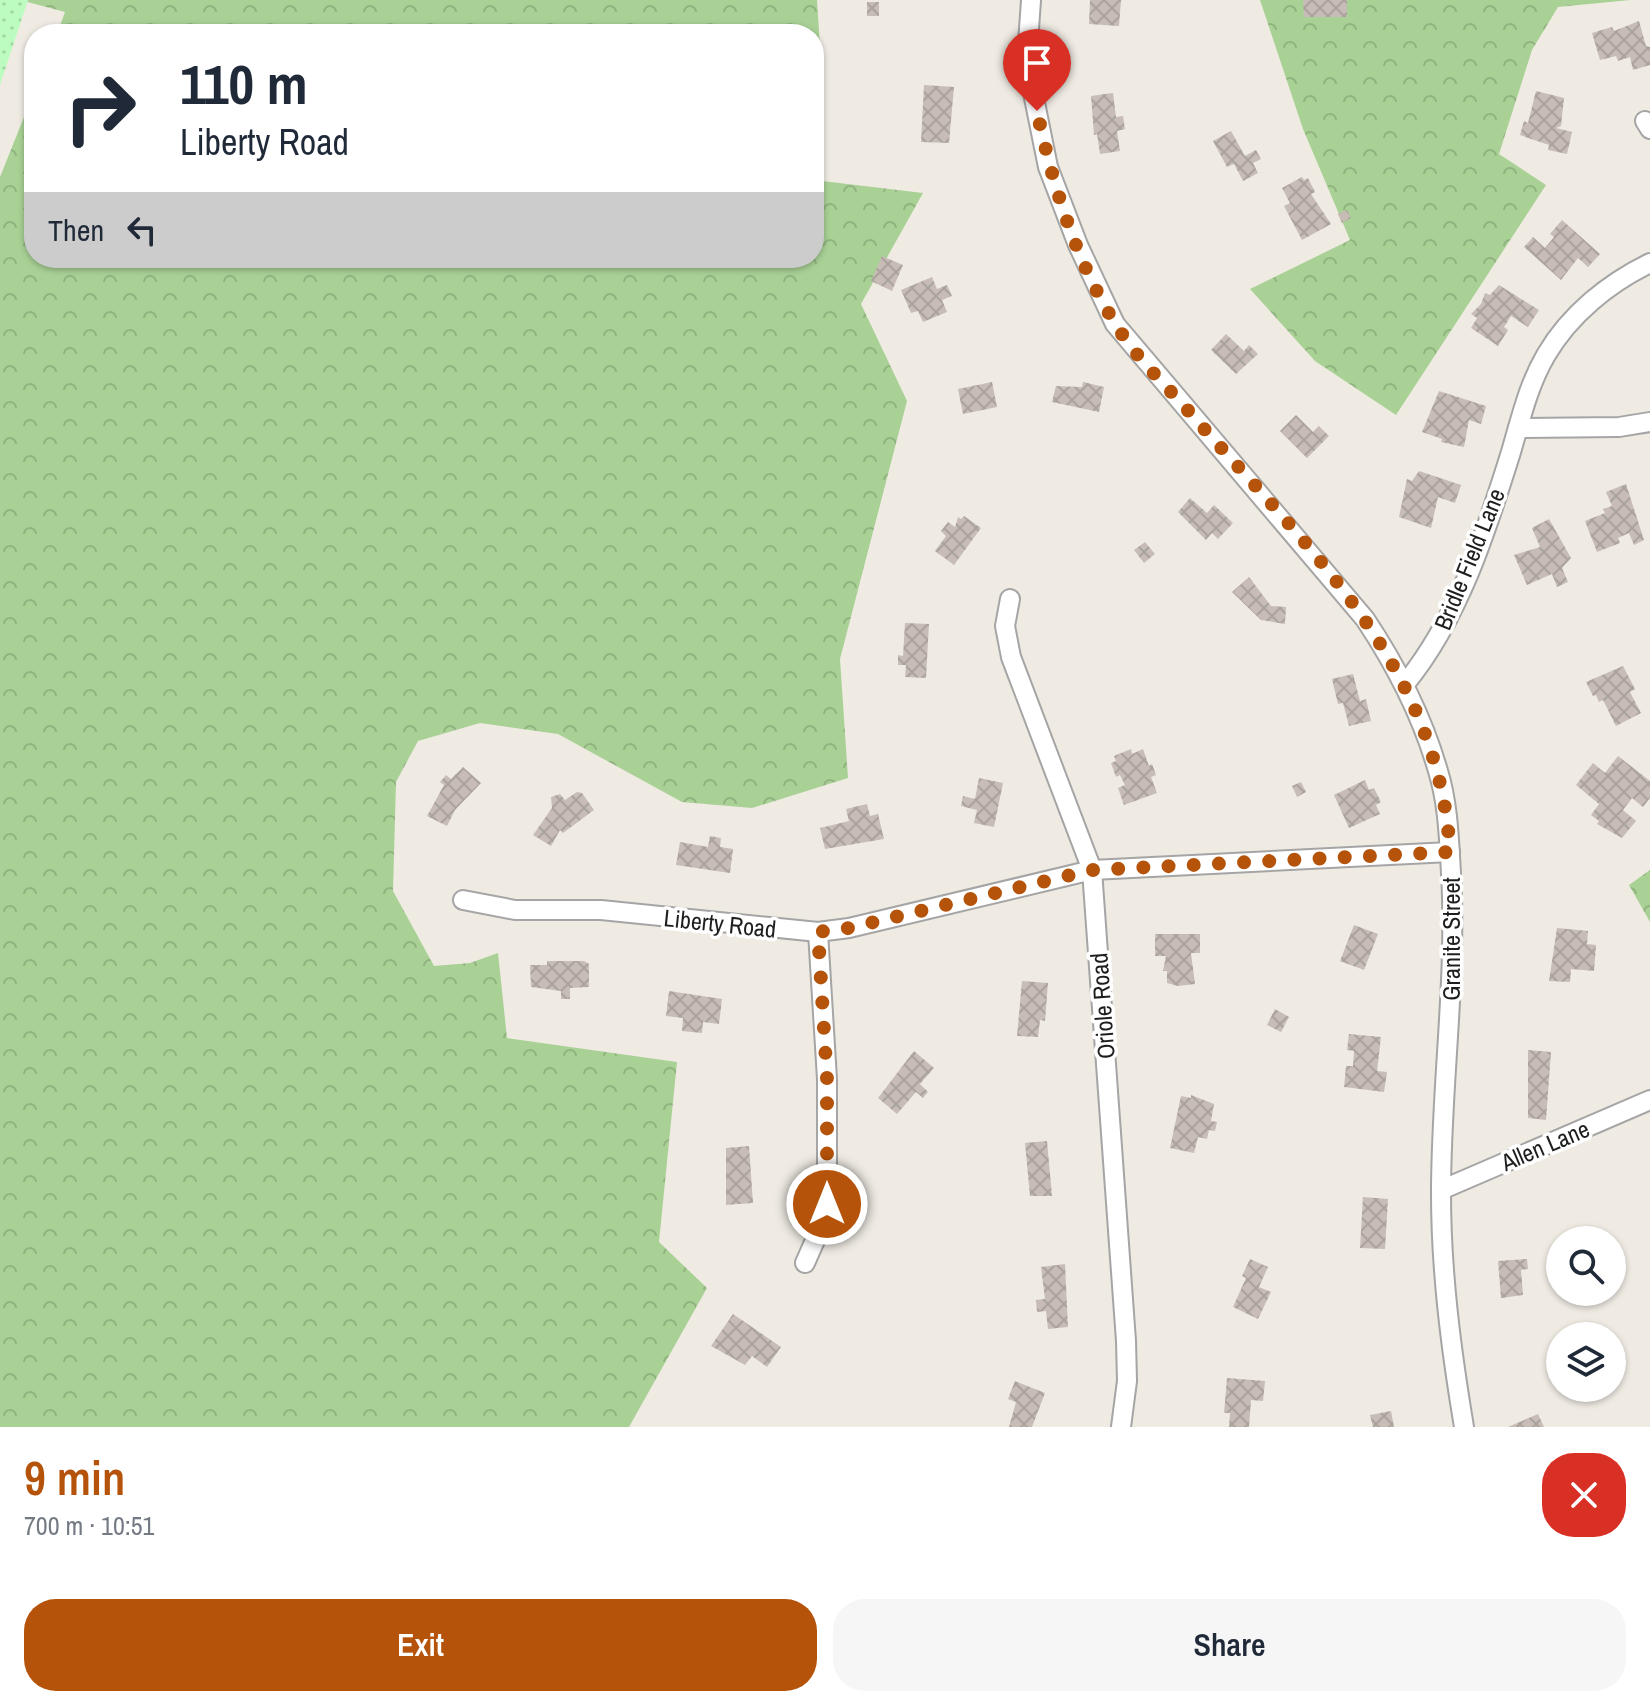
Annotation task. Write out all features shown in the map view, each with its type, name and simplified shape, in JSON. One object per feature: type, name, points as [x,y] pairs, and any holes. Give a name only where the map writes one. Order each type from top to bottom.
[{"type":"street","name":"Granite Street","points":[[1031,0],[1028,43],[1031,83],[1048,167],[1078,245],[1115,324],[1334,578],[1365,619],[1405,684],[1439,773],[1450,852],[1455,939],[1441,1190],[1443,1267],[1464,1427]]},
{"type":"street","name":"Bridle Field Lane","points":[[1405,684],[1439,635],[1463,587],[1518,428],[1527,391],[1548,352],[1581,311],[1619,278],[1650,263]]},
{"type":"street","points":[[1518,428],[1619,427],[1650,422]]},
{"type":"street","name":"Oriole Road","points":[[1010,599],[1005,626],[1011,657],[1092,870],[1126,1341],[1121,1427]]},
{"type":"street","name":"Liberty Road","points":[[463,900],[515,910],[601,910],[818,932],[849,928],[1092,870],[1450,852]]},
{"type":"street","points":[[805,1263],[824,1220],[827,1204],[827,1079],[818,932]]},
{"type":"street","name":"Allen Lane","points":[[1441,1190],[1650,1100]]},
{"type":"green space","points":[[0,0],[28,0],[0,85]]},
{"type":"green space","points":[[20,0],[817,0],[819,24],[61,24],[65,12]]},
{"type":"green space","points":[[1260,0],[1630,0],[1558,7],[1532,50],[1499,154],[1546,185],[1396,415],[1315,361],[1250,289],[1350,240],[1303,129]]},
{"type":"green space","points":[[24,117],[24,268],[824,268],[824,181],[923,193],[861,304],[907,401],[840,659],[848,778],[752,808],[682,802],[558,734],[480,723],[418,741],[396,782],[393,891],[434,966],[470,963],[498,953],[507,1038],[677,1062],[659,1242],[707,1288],[629,1427],[0,1427],[0,177]]},
{"type":"green space","points":[[1650,870],[1650,922],[1629,885]]},
{"type":"building","points":[[1090,0],[1121,0],[1119,26],[1089,24]]},
{"type":"building","points":[[1303,0],[1347,0],[1347,17],[1304,17]]},
{"type":"building","points":[[867,2],[879,2],[879,16],[867,16]]},
{"type":"building","points":[[1639,21],[1646,46],[1650,47],[1650,65],[1633,70],[1630,57],[1618,61],[1616,56],[1600,60],[1592,33],[1612,27],[1614,31]]},
{"type":"building","points":[[924,85],[954,87],[949,143],[921,142]]},
{"type":"building","points":[[1536,91],[1564,98],[1561,126],[1556,128],[1572,132],[1567,154],[1548,150],[1549,145],[1520,135],[1524,121],[1528,123]]},
{"type":"building","points":[[1113,93],[1116,117],[1123,116],[1125,129],[1117,131],[1120,151],[1100,154],[1097,134],[1094,135],[1091,96]]},
{"type":"building","points":[[1231,131],[1245,156],[1256,150],[1261,159],[1253,163],[1258,173],[1243,181],[1234,164],[1227,167],[1213,141]]},
{"type":"building","points":[[1302,177],[1304,180],[1308,178],[1315,192],[1311,194],[1331,224],[1302,240],[1284,206],[1290,203],[1282,188]]},
{"type":"building","points":[[1347,210],[1351,218],[1342,223],[1338,214]]},
{"type":"building","points":[[1562,220],[1600,254],[1588,267],[1578,258],[1561,280],[1524,247],[1533,237],[1545,248],[1554,237],[1550,234]]},
{"type":"building","points":[[882,256],[903,265],[892,291],[871,281]]},
{"type":"building","points":[[932,277],[937,289],[947,285],[952,296],[942,300],[947,312],[923,322],[918,311],[911,313],[901,290]]},
{"type":"building","points":[[1499,285],[1539,310],[1528,327],[1511,316],[1504,327],[1508,330],[1498,346],[1471,328],[1477,318],[1471,314],[1481,304],[1485,293],[1490,295]]},
{"type":"building","points":[[1226,334],[1244,351],[1249,345],[1258,354],[1236,374],[1211,350]]},
{"type":"building","points":[[992,382],[997,407],[963,414],[958,389]]},
{"type":"building","points":[[1083,382],[1104,387],[1099,412],[1052,402],[1056,386],[1082,387]]},
{"type":"building","points":[[1439,391],[1486,406],[1481,424],[1469,420],[1464,447],[1441,442],[1442,439],[1422,432]]},
{"type":"building","points":[[1296,415],[1313,432],[1319,426],[1329,436],[1307,458],[1280,431]]},
{"type":"building","points":[[1419,471],[1461,485],[1455,503],[1438,497],[1431,528],[1399,517],[1407,479],[1412,481]]},
{"type":"building","points":[[1626,484],[1644,540],[1634,545],[1629,533],[1618,538],[1620,543],[1597,552],[1585,521],[1605,513],[1603,509],[1612,506],[1606,492]]},
{"type":"building","points":[[1190,498],[1207,513],[1214,505],[1233,523],[1218,539],[1212,533],[1206,540],[1178,512]]},
{"type":"building","points":[[964,516],[981,528],[954,565],[935,551],[946,536],[941,531],[948,522],[955,527],[958,517],[961,519]]},
{"type":"building","points":[[1549,519],[1571,558],[1562,568],[1568,582],[1557,587],[1552,574],[1527,585],[1514,555],[1540,547],[1532,528]]},
{"type":"building","points":[[1145,542],[1155,554],[1144,563],[1134,550]]},
{"type":"building","points":[[1249,577],[1271,606],[1286,607],[1285,624],[1261,620],[1232,592]]},
{"type":"building","points":[[905,623],[929,624],[926,678],[905,677],[906,665],[898,665],[898,655],[903,656]]},
{"type":"building","points":[[1623,666],[1635,689],[1630,692],[1641,713],[1616,726],[1603,700],[1599,702],[1596,695],[1593,696],[1586,682]]},
{"type":"building","points":[[1353,674],[1360,701],[1366,699],[1371,721],[1349,726],[1343,703],[1338,704],[1332,679]]},
{"type":"building","points":[[1131,749],[1132,754],[1143,749],[1149,766],[1152,764],[1156,775],[1151,777],[1157,793],[1124,805],[1118,788],[1125,785],[1120,775],[1116,777],[1111,763],[1116,761],[1114,756]]},
{"type":"building","points":[[1618,756],[1650,781],[1650,798],[1643,807],[1632,798],[1623,810],[1636,821],[1622,838],[1597,824],[1599,821],[1591,815],[1599,804],[1576,785],[1593,763],[1605,773]]},
{"type":"building","points":[[463,767],[481,783],[455,810],[447,826],[427,816],[444,785],[440,782],[446,775],[451,779]]},
{"type":"building","points":[[979,778],[1003,783],[994,827],[974,823],[977,810],[961,806],[963,796],[975,799]]},
{"type":"building","points":[[1365,780],[1369,790],[1374,788],[1381,802],[1376,805],[1380,814],[1349,828],[1334,795]]},
{"type":"building","points":[[1301,782],[1306,792],[1297,797],[1292,786]]},
{"type":"building","points":[[577,792],[582,793],[594,810],[563,833],[560,830],[551,846],[533,835],[552,808],[551,797],[560,794],[565,800]]},
{"type":"building","points":[[867,804],[870,816],[878,814],[884,839],[825,849],[820,828],[849,821],[846,809]]},
{"type":"building","points":[[710,836],[721,838],[720,847],[733,849],[730,873],[676,865],[680,842],[708,847]]},
{"type":"building","points":[[1354,925],[1378,934],[1364,970],[1340,961]]},
{"type":"building","points":[[1557,928],[1588,931],[1587,944],[1596,945],[1594,971],[1571,969],[1570,982],[1549,981]]},
{"type":"building","points":[[1155,934],[1200,934],[1200,953],[1191,953],[1195,984],[1178,986],[1167,983],[1167,971],[1163,971],[1166,956],[1155,956]]},
{"type":"building","points":[[547,961],[584,961],[589,964],[589,987],[570,988],[570,999],[561,999],[561,991],[531,987],[530,965],[547,965]]},
{"type":"building","points":[[1022,981],[1048,983],[1045,1021],[1040,1020],[1038,1037],[1017,1036]]},
{"type":"building","points":[[669,991],[722,999],[719,1024],[703,1022],[702,1033],[682,1031],[683,1018],[666,1016]]},
{"type":"building","points":[[1275,1009],[1289,1017],[1281,1032],[1267,1025]]},
{"type":"building","points":[[1349,1034],[1381,1037],[1377,1071],[1387,1072],[1384,1092],[1344,1087],[1346,1066],[1353,1066],[1354,1051],[1347,1050]]},
{"type":"building","points":[[1528,1050],[1551,1052],[1546,1120],[1528,1118]]},
{"type":"building","points":[[914,1051],[934,1068],[920,1084],[928,1092],[923,1098],[916,1092],[897,1114],[878,1098]]},
{"type":"building","points":[[1191,1095],[1214,1104],[1211,1121],[1217,1122],[1215,1131],[1209,1130],[1207,1139],[1198,1137],[1194,1153],[1170,1148],[1181,1096],[1191,1098]]},
{"type":"building","points":[[1047,1141],[1052,1196],[1030,1196],[1025,1143]]},
{"type":"building","points":[[749,1146],[753,1203],[726,1205],[726,1148]]},
{"type":"building","points":[[1363,1197],[1388,1199],[1385,1249],[1360,1248]]},
{"type":"building","points":[[1250,1259],[1268,1267],[1259,1287],[1271,1292],[1258,1319],[1233,1307],[1246,1278],[1242,1276]]},
{"type":"building","points":[[1527,1259],[1528,1269],[1521,1270],[1523,1295],[1501,1298],[1498,1261]]},
{"type":"building","points":[[1065,1264],[1068,1327],[1048,1329],[1046,1311],[1037,1312],[1036,1300],[1045,1299],[1041,1267]]},
{"type":"building","points":[[733,1314],[781,1347],[767,1367],[752,1356],[745,1365],[711,1346]]},
{"type":"building","points":[[1227,1378],[1265,1381],[1263,1401],[1251,1400],[1249,1427],[1229,1427],[1230,1413],[1224,1413]]},
{"type":"building","points":[[1015,1381],[1045,1393],[1032,1427],[1009,1427],[1016,1402],[1008,1399]]},
{"type":"building","points":[[1391,1411],[1394,1427],[1373,1427],[1370,1415]]},
{"type":"building","points":[[1538,1414],[1544,1427],[1508,1427]]},
{"type":"route","points":[[827,1204],[827,1079],[818,932],[849,928],[1092,870],[1450,852],[1439,773],[1418,710],[1394,662],[1334,578],[1121,334],[1064,212],[1048,167],[1037,111]]}]
